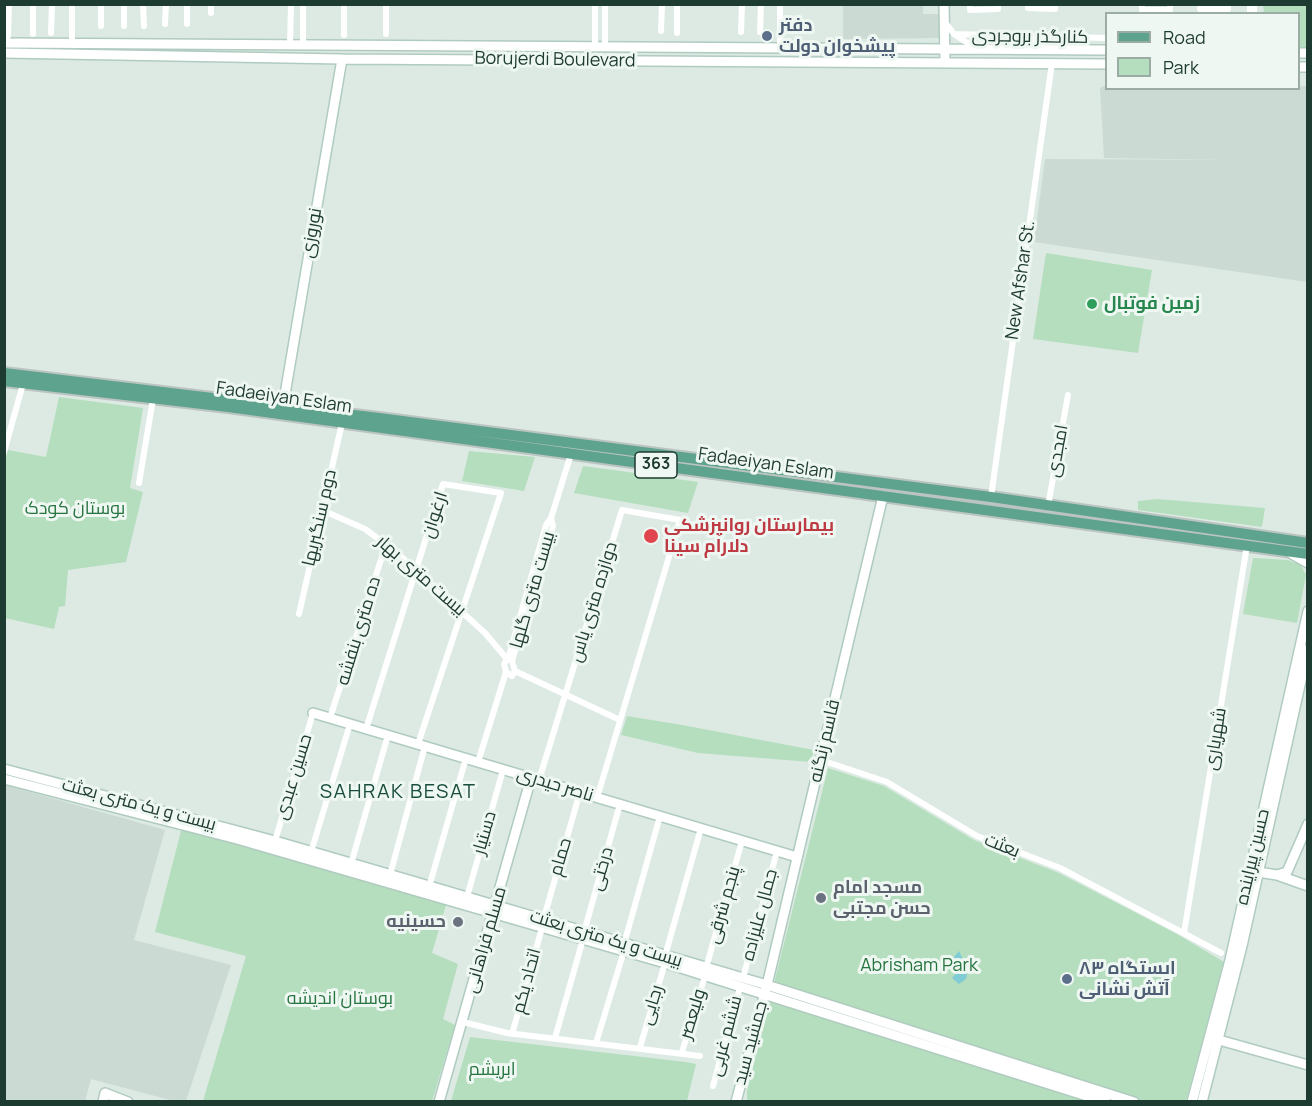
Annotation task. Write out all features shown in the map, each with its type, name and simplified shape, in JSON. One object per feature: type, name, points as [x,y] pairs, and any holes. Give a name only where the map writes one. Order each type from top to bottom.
[{"type":"main road","points":[[944,4],[945,62]]},
{"type":"main road","name":"Borujerdi Boulevard","points":[[6,40],[1105,50]]},
{"type":"main road","name":"Borujerdi Boulevard","points":[[4,53],[819,64],[945,62],[1105,64]]},
{"type":"main road","name":"نوروزی","points":[[283,406],[342,59]]},
{"type":"main road","name":"Fadaeiyan Eslam","points":[[4,373],[283,406],[991,497],[1308,543]]},
{"type":"main road","name":"Fadaeiyan Eslam","points":[[4,381],[342,423],[1308,554]]},
{"type":"main road","name":"قاسم زنگنه","points":[[766,990],[884,496]]},
{"type":"main road","points":[[1284,550],[1308,563]]},
{"type":"main road","name":"حسین پیراینده","points":[[1192,1101],[1230,960],[1308,611]]},
{"type":"main road","name":"حسین پیراینده","points":[[1202,1101],[1219,1040],[1308,649]]},
{"type":"main road","name":"ناصر حیدری","points":[[313,713],[797,857]]},
{"type":"main road","name":"بیست و یک متری بعثت","points":[[4,769],[274,841],[467,897],[495,910]]},
{"type":"main road","name":"بیست و یک متری بعثت","points":[[4,778],[237,838],[495,910],[1134,1101]]},
{"type":"main road","name":"مسلم فراهانی","points":[[440,1101],[535,779]]},
{"type":"main road","points":[[1277,875],[1287,872],[1308,824]]},
{"type":"main road","points":[[1258,872],[1277,875],[1308,886]]},
{"type":"main road","name":"بیست و یک متری بعثت","points":[[766,990],[961,1058],[1106,1101]]},
{"type":"main road","name":"جمشید سید","points":[[736,1101],[766,990]]},
{"type":"main road","points":[[1219,1040],[1308,1065]]},
{"type":"main road","points":[[1184,1101],[1197,1085]]},
{"type":"main road","points":[[104,1097],[128,1101]]},
{"type":"street","points":[[6,40],[9,4]]},
{"type":"street","points":[[33,4],[33,34]]},
{"type":"street","points":[[51,33],[52,4]]},
{"type":"street","points":[[72,4],[72,42]]},
{"type":"street","points":[[101,4],[101,26]]},
{"type":"street","points":[[124,4],[124,26]]},
{"type":"street","points":[[143,4],[144,26]]},
{"type":"street","points":[[165,24],[166,4]]},
{"type":"street","points":[[187,24],[188,4]]},
{"type":"street","points":[[211,4],[211,13]]},
{"type":"street","points":[[290,44],[291,4]]},
{"type":"street","points":[[303,4],[303,44]]},
{"type":"street","points":[[344,4],[344,35]]},
{"type":"street","points":[[386,4],[386,34]]},
{"type":"street","points":[[595,4],[595,45]]},
{"type":"street","points":[[605,46],[606,4]]},
{"type":"street","points":[[661,31],[662,4]]},
{"type":"street","points":[[677,4],[677,33]]},
{"type":"street","points":[[741,32],[742,4]]},
{"type":"street","points":[[760,4],[760,32]]},
{"type":"street","points":[[780,4],[780,46]]},
{"type":"street","points":[[970,4],[970,10],[998,9],[998,4]]},
{"type":"street","points":[[1028,4],[1028,8],[1055,9],[1055,4]]},
{"type":"street","points":[[1142,4],[1142,10],[1170,10],[1170,4]]},
{"type":"street","points":[[1201,4],[1200,9],[1228,9],[1228,4]]},
{"type":"street","points":[[945,21],[954,34],[976,48]]},
{"type":"street","name":"کنارگذر بروجردی","points":[[954,34],[1105,39]]},
{"type":"street","points":[[1021,37],[1050,49]]},
{"type":"street","name":"New Afshar St.","points":[[991,497],[1052,63]]},
{"type":"street","points":[[4,452],[23,384]]},
{"type":"street","name":"امجدی","points":[[1048,506],[1068,395]]},
{"type":"street","points":[[140,483],[153,399]]},
{"type":"street","name":"دوم سنگبریها","points":[[299,614],[342,423]]},
{"type":"street","name":"بیست متری گلها","points":[[478,762],[506,672],[504,664],[509,660],[552,526],[551,518],[571,454]]},
{"type":"street","name":"ارغوان","points":[[417,571],[443,484],[501,493],[463,612]]},
{"type":"street","name":"بیست متری بهار","points":[[322,510],[365,529],[386,544],[463,612],[509,660]]},
{"type":"street","name":"دوازده متری یاس","points":[[535,779],[565,695],[622,510],[680,520],[620,720]]},
{"type":"street","name":"ده متری بنفشه","points":[[330,718],[386,544]]},
{"type":"street","name":"شهریاری","points":[[1184,933],[1247,545]]},
{"type":"street","points":[[366,729],[417,571]]},
{"type":"street","points":[[390,875],[421,745],[463,612]]},
{"type":"street","points":[[509,660],[515,671],[620,720],[597,798]]},
{"type":"street","points":[[506,672],[511,677],[515,671]]},
{"type":"street","name":"حسین عبدی","points":[[274,841],[313,713]]},
{"type":"street","points":[[312,852],[350,724]]},
{"type":"street","points":[[351,864],[388,735]]},
{"type":"street","points":[[429,887],[466,758]]},
{"type":"street","name":"بعثت","points":[[821,760],[887,782],[977,836],[1060,868],[1221,953]]},
{"type":"street","name":"دستیار","points":[[467,897],[503,770]]},
{"type":"street","name":"حمام","points":[[542,924],[580,792]]},
{"type":"street","name":"درختی","points":[[555,1038],[620,804]]},
{"type":"street","points":[[596,1043],[660,816]]},
{"type":"street","name":"رجایی","points":[[640,1047],[701,828]]},
{"type":"street","name":"پنجم شرقی","points":[[705,973],[742,841]]},
{"type":"street","name":"جمال علیزاده","points":[[741,982],[777,851]]},
{"type":"street","name":"اتحاد یکم","points":[[512,1034],[542,924]]},
{"type":"street","name":"ولیعصر","points":[[682,1052],[705,973]]},
{"type":"street","name":"ششم غربی","points":[[713,1086],[741,982]]},
{"type":"street","points":[[463,1022],[512,1034],[640,1047],[700,1056]]},
{"type":"shaded area","points":[[843,5],[923,5],[923,14],[939,14],[939,38],[843,39]]},
{"type":"shaded area","points":[[1105,86],[1105,90],[1300,90],[1300,86],[1307,86],[1307,282],[1034,242],[1045,159],[1233,160],[1104,158],[1100,88]]},
{"type":"shaded area","points":[[5,785],[165,830],[134,940],[231,965],[186,1101],[174,1101],[91,1079],[85,1101],[5,1101]]},
{"type":"green space","points":[[1263,5],[1307,5],[1307,49],[1300,48],[1300,12],[1264,12]]},
{"type":"green space","name":"زمین فوتبال","points":[[1046,253],[1152,270],[1138,353],[1033,339]]},
{"type":"green space","name":"بوستان کودک","points":[[59,397],[143,408],[130,488],[143,492],[126,562],[68,570],[65,606],[59,607],[54,629],[5,618],[4,464],[8,450],[46,457]]},
{"type":"green space","points":[[469,451],[535,457],[524,491],[462,481]]},
{"type":"green space","points":[[583,466],[698,482],[688,513],[574,493]]},
{"type":"green space","points":[[1157,499],[1265,508],[1262,527],[1138,510],[1138,501]]},
{"type":"green space","points":[[1253,558],[1288,560],[1301,565],[1306,575],[1297,623],[1243,614]]},
{"type":"green space","points":[[627,716],[814,750],[811,762],[698,753],[621,735]]},
{"type":"green space","name":"Abrisham Park","points":[[828,768],[884,786],[974,840],[1059,873],[1177,934],[1224,962],[1186,1101],[747,1102],[747,1091]]},
{"type":"green space","name":"بوستان اندیشه","points":[[182,827],[446,905],[432,953],[458,964],[443,1019],[455,1025],[432,1101],[203,1101],[246,956],[155,932]]},
{"type":"green space","name":"ابریشم","points":[[470,1037],[696,1064],[687,1101],[451,1101]]},
{"type":"water","points":[[959,951],[968,970],[966,979],[959,984],[952,978],[960,969],[954,957]]},
{"type":"place","name":"دفتر پیشخوان دولت","points":[[767,36]]},
{"type":"place","name":"زمین فوتبال","points":[[1092,304]]},
{"type":"place","name":"بیمارستان روانپزشکی دلارام سینا","points":[[651,536]]},
{"type":"place","name":"مسجد امام حسن مجتبی","points":[[821,898]]},
{"type":"place","name":"حسینیه","points":[[458,922]]},
{"type":"place","name":"ایستگاه ۸۳ آتش نشانی","points":[[1067,979]]},
{"type":"district","name":"SAHRAK BESAT","points":[[398,792]]}]
